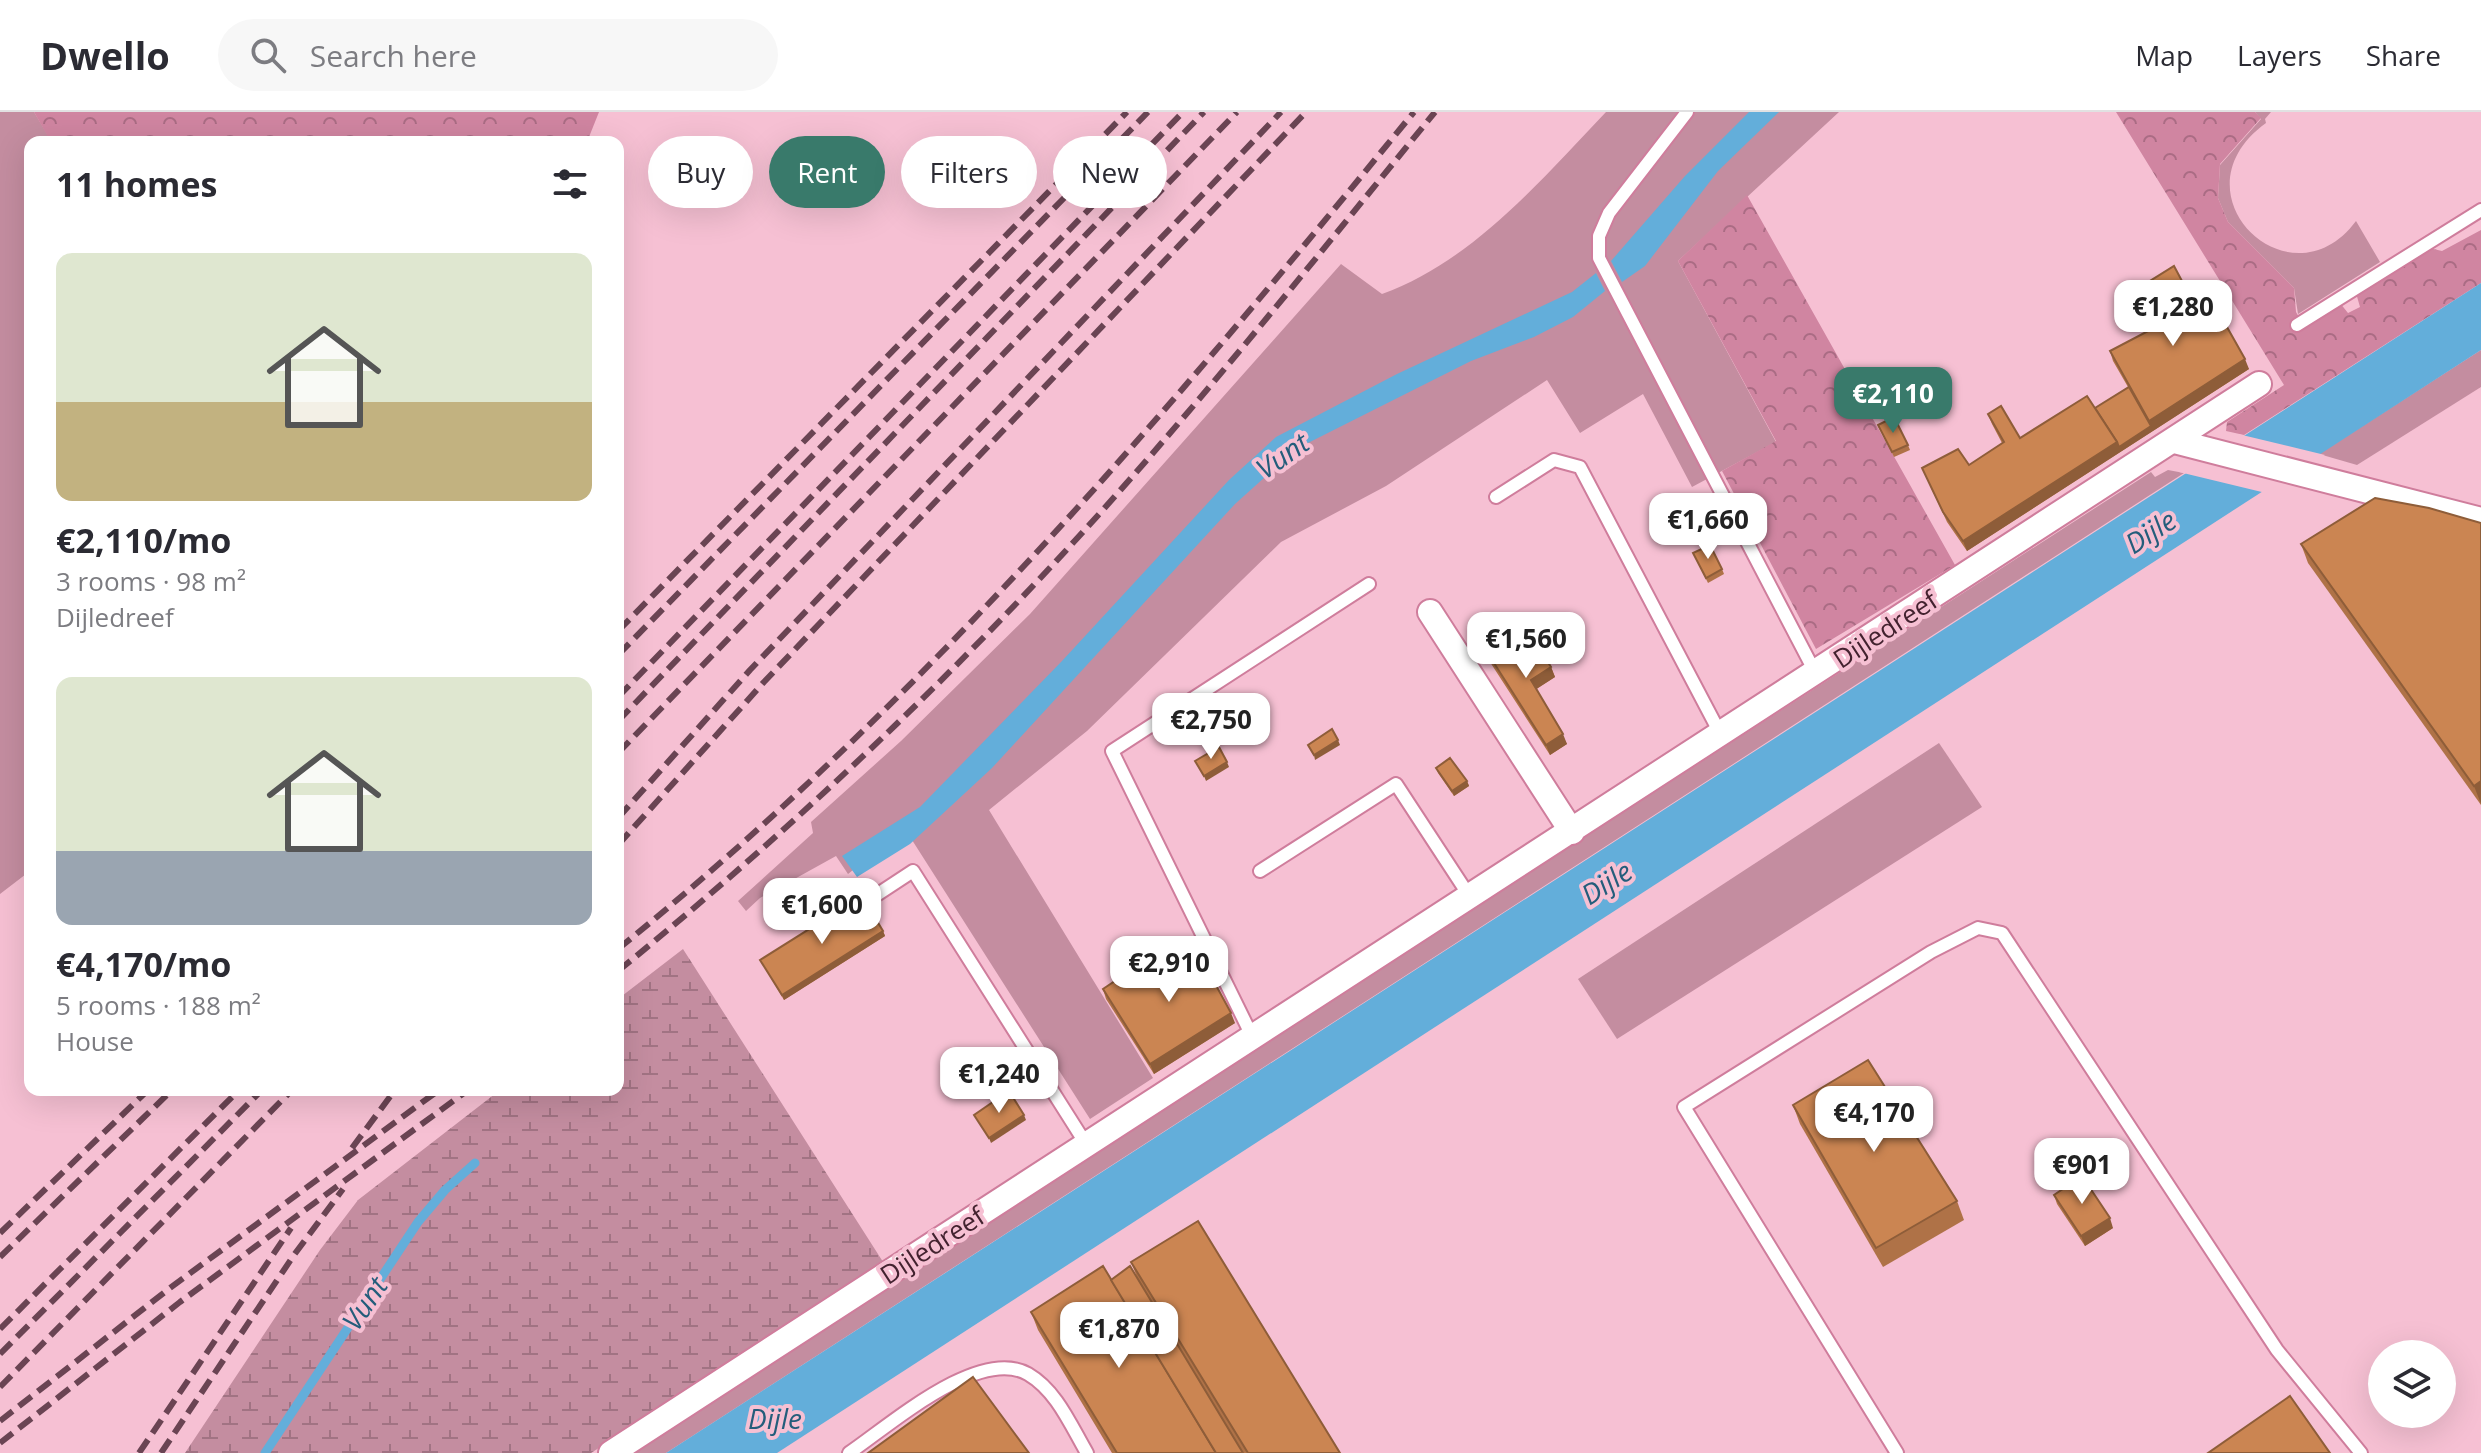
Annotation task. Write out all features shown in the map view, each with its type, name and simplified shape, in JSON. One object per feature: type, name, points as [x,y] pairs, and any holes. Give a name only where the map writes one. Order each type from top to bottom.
[{"type":"street","name":"Dijledreef","points":[[611,1453],[2259,384]]},
{"type":"street","points":[[2174,441],[2481,520]]},
{"type":"street","points":[[1430,612],[1572,832]]},
{"type":"lane","points":[[1687,112],[1609,213],[1599,236],[1599,258],[1816,674]]},
{"type":"lane","points":[[2297,325],[2481,210]]},
{"type":"lane","points":[[1496,497],[1554,460],[1580,467],[1721,735]]},
{"type":"lane","points":[[1252,1036],[1112,751],[1369,584]]},
{"type":"lane","points":[[1260,871],[1396,784],[1470,897]]},
{"type":"lane","points":[[878,894],[913,871],[1086,1144]]},
{"type":"lane","points":[[1897,1453],[1684,1107],[1931,952],[1978,928],[2002,933],[2277,1350],[2361,1453]]},
{"type":"lane","points":[[849,1453],[953,1382],[992,1368],[1027,1373],[1054,1397],[1087,1453]]},
{"type":"green space","points":[[0,112],[34,112],[48,136],[24,136],[24,876],[0,894]]},
{"type":"green space","points":[[34,112],[599,112],[589,136],[48,136]]},
{"type":"green space","points":[[1606,112],[1839,112],[1678,261],[1776,442],[1692,487],[1643,394],[1580,433],[1547,380],[1386,486],[1281,542],[1087,731],[989,810],[1153,1078],[1090,1119],[905,829],[848,874],[836,856],[760,898],[746,911],[738,901],[813,833],[811,822],[901,741],[1030,614],[1341,264],[1382,294],[1415,280],[1475,240],[1503,216]]},
{"type":"green space","points":[[2116,112],[2255,112],[2261,118],[2220,164],[2218,198],[2228,222],[2294,288],[2296,312],[2304,326],[2340,303],[2348,313],[2360,307],[2356,293],[2425,247],[2442,251],[2481,230],[2481,283],[2244,435],[2226,431],[2227,422],[2284,385]]},
{"type":"green space","points":[[2255,112],[2271,112],[2265,119],[2266,123],[2239,151],[2230,180],[2234,208],[2250,232],[2273,248],[2300,253],[2329,245],[2356,221],[2380,262],[2298,314],[2294,288],[2228,222],[2218,198],[2220,165],[2261,119]]},
{"type":"green space","points":[[1747,195],[1955,565],[1816,649],[1722,471],[1776,441],[1678,261]]},
{"type":"green space","points":[[2481,350],[2481,387],[2357,465],[2319,454]]},
{"type":"green space","points":[[2168,470],[2184,473],[666,1453],[628,1453],[2151,472],[2155,477]]},
{"type":"green space","points":[[1939,743],[1982,807],[1617,1039],[1578,979]]},
{"type":"green space","points":[[683,949],[885,1265],[591,1453],[185,1453],[320,1250],[358,1200],[492,1096],[624,1096],[624,994]]},
{"type":"water","points":[[1749,112],[1779,112],[1718,171],[1645,266],[1622,282],[1611,261],[1685,176]]},
{"type":"water","points":[[1596,273],[1605,291],[1573,317],[1534,337],[1471,361],[1296,449],[1235,504],[992,768],[910,844],[857,877],[842,856],[920,807],[1062,661],[1229,480],[1276,437],[1397,374],[1572,292]]},
{"type":"water","name":"Dijle","points":[[2481,283],[2481,350],[777,1453],[666,1453]]},
{"type":"pier","points":[[2238,434],[2325,455],[2266,493],[2179,472]]},
{"type":"building","points":[[2174,266],[2208,330],[2223,320],[2245,359],[2149,421],[2110,351],[2152,329],[2134,291]]},
{"type":"building","points":[[2129,387],[2151,426],[2119,447],[2095,408]]},
{"type":"building","points":[[2087,396],[2117,442],[1963,541],[1943,512],[1922,468],[1958,449],[1969,465],[2004,442],[1988,414],[2001,406],[2020,438]]},
{"type":"building","points":[[1894,417],[1908,445],[1892,452],[1878,425]]},
{"type":"building","points":[[2375,498],[2429,508],[2481,523],[2481,781],[2474,786],[2301,544]]},
{"type":"building","points":[[1710,545],[1722,569],[1706,578],[1693,553]]},
{"type":"building","points":[[1526,627],[1551,667],[1531,680],[1563,734],[1546,745],[1487,652]]},
{"type":"building","points":[[1332,729],[1338,740],[1314,755],[1308,745]]},
{"type":"building","points":[[1219,747],[1227,762],[1204,776],[1195,761]]},
{"type":"building","points":[[1450,758],[1467,781],[1452,791],[1436,768]]},
{"type":"building","points":[[862,896],[883,931],[782,995],[760,960]]},
{"type":"building","points":[[1193,943],[1231,1013],[1150,1064],[1103,989],[1118,979],[1123,987]]},
{"type":"building","points":[[1868,1060],[1957,1201],[1876,1248],[1793,1105]]},
{"type":"building","points":[[1009,1091],[1024,1115],[989,1138],[974,1115]]},
{"type":"building","points":[[2082,1176],[2110,1218],[2081,1236],[2054,1195]]},
{"type":"building","points":[[1198,1221],[1340,1453],[1248,1453],[1131,1262]]},
{"type":"building","points":[[1103,1266],[1216,1453],[1117,1453],[1031,1312]]},
{"type":"building","points":[[1130,1266],[1243,1453],[1216,1453],[1111,1280]]},
{"type":"building","points":[[973,1377],[1029,1453],[868,1453]]},
{"type":"building","points":[[2290,1396],[2330,1453],[2208,1453]]},
{"type":"waterway","name":"Vunt","points":[[265,1453],[418,1222],[445,1190],[475,1163]]},
{"type":"railway","points":[[624,625],[1127,112]]},
{"type":"railway","points":[[624,649],[1148,112]]},
{"type":"railway","points":[[624,691],[1183,112]]},
{"type":"railway","points":[[624,715],[1204,112]]},
{"type":"railway","points":[[624,747],[1237,112]]},
{"type":"railway","points":[[624,811],[750,670],[1281,112]]},
{"type":"railway","points":[[624,838],[764,682],[1306,112]]},
{"type":"railway","points":[[624,944],[730,855],[836,756],[939,655],[1038,551],[1228,335],[1414,112]]},
{"type":"railway","points":[[624,966],[811,805],[934,687],[1052,566],[1193,407],[1435,112]]},
{"type":"railway","points":[[0,1233],[142,1096]]},
{"type":"railway","points":[[0,1257],[166,1096]]},
{"type":"railway","points":[[0,1329],[233,1096]]},
{"type":"railway","points":[[0,1354],[256,1096]]},
{"type":"railway","points":[[0,1387],[286,1096]]},
{"type":"railway","points":[[352,1148],[391,1096]]},
{"type":"railway","points":[[0,1421],[170,1288],[431,1096]]},
{"type":"railway","points":[[0,1443],[180,1302],[460,1096]]},
{"type":"railway","points":[[161,1453],[294,1255],[343,1189]]},
{"type":"railway","points":[[139,1453],[291,1228]]}]
